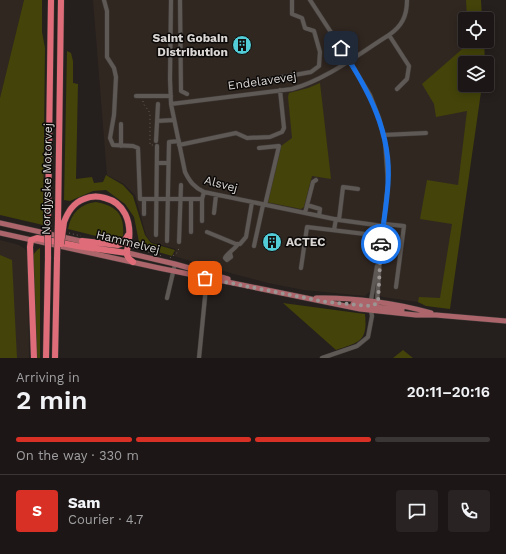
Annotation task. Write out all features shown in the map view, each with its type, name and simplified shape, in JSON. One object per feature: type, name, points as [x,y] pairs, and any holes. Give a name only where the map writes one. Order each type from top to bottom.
[{"type":"highway","name":"Nordjyske Motorvej","points":[[46,358],[51,0]]},
{"type":"highway","name":"Nordjyske Motorvej","points":[[60,0],[61,221]]},
{"type":"highway","points":[[56,358],[61,221],[73,205],[86,198],[100,197],[110,199],[119,205],[125,212],[128,220],[130,232],[126,253],[133,262]]},
{"type":"highway","points":[[82,241],[121,245],[126,240],[130,232]]},
{"type":"highway","points":[[34,358],[31,240],[37,238],[76,246],[126,253]]},
{"type":"main road","name":"Hammelvej","points":[[0,223],[175,264],[250,286]]},
{"type":"main road","points":[[0,227],[41,232]]},
{"type":"main road","name":"Hammelvej","points":[[0,233],[173,271],[326,302],[422,311],[436,315]]},
{"type":"main road","name":"Hammelvej","points":[[308,298],[324,298],[416,315],[436,315],[506,321]]},
{"type":"street","points":[[104,0],[107,11],[107,57],[114,68],[116,77],[114,115],[110,138],[113,145],[133,146],[138,148],[138,194],[140,199],[202,199]]},
{"type":"street","name":"Alsvej","points":[[171,0],[171,104],[185,172],[189,180],[194,186],[204,192],[216,195],[337,220],[404,226],[396,287]]},
{"type":"street","points":[[180,0],[181,91],[187,94]]},
{"type":"street","points":[[260,80],[311,72],[319,66],[320,52],[314,31],[304,28],[302,18],[292,14],[292,0]]},
{"type":"street","points":[[310,0],[370,95],[379,118],[388,164],[388,183],[380,256],[368,337],[364,342],[357,346],[322,358]]},
{"type":"street","name":"Endelavevej","points":[[171,104],[292,89],[314,82],[397,29],[403,22],[408,0]]},
{"type":"street","points":[[389,35],[409,66],[407,79],[397,89]]},
{"type":"street","points":[[167,241],[169,142],[179,143],[236,133],[247,138],[270,136],[282,132],[284,128],[280,90]]},
{"type":"street","points":[[136,96],[171,96]]},
{"type":"street","points":[[156,141],[158,104]]},
{"type":"street","points":[[157,121],[174,120]]},
{"type":"street","points":[[121,124],[121,146]]},
{"type":"street","points":[[383,135],[426,132]]},
{"type":"street","points":[[156,236],[157,146]]},
{"type":"street","points":[[254,246],[279,146],[259,148]]},
{"type":"street","points":[[157,163],[168,163]]},
{"type":"street","points":[[305,213],[313,182],[316,180]]},
{"type":"street","points":[[180,185],[180,242]]},
{"type":"street","points":[[334,230],[343,187],[358,189]]},
{"type":"street","points":[[202,221],[202,199],[204,192]]},
{"type":"street","points":[[214,213],[216,195]]},
{"type":"street","points":[[144,199],[144,214]]},
{"type":"street","points":[[191,199],[191,232]]},
{"type":"street","points":[[230,253],[246,237],[252,202]]},
{"type":"street","points":[[307,205],[320,209],[319,216]]},
{"type":"street","points":[[353,232],[354,222]]},
{"type":"street","points":[[301,268],[307,227],[364,234],[368,241],[367,252]]},
{"type":"street","points":[[207,232],[238,244]]},
{"type":"street","points":[[167,298],[175,264]]},
{"type":"street","points":[[199,358],[206,287]]},
{"type":"path","points":[[168,260],[178,252],[180,242]]},
{"type":"shaded area","points":[[0,0],[24,0],[0,98]]},
{"type":"shaded area","points":[[24,0],[42,0],[42,32],[45,48],[43,225],[0,215],[0,98]]},
{"type":"shaded area","points":[[93,0],[472,0],[473,12],[458,12],[458,48],[472,48],[468,56],[458,56],[458,92],[473,92],[445,306],[383,297],[369,292],[365,296],[304,290],[268,283],[174,256],[176,249],[151,242],[146,235],[135,195],[124,184],[107,175]]},
{"type":"shaded area","points":[[466,0],[481,0],[482,12],[467,12]]},
{"type":"shaded area","points":[[463,48],[484,48],[485,56],[458,56],[458,92],[481,92],[450,309],[426,306],[418,302],[419,297],[440,298],[452,224],[420,219],[427,180],[458,185],[467,111],[436,117],[434,104],[422,84]]},
{"type":"shaded area","points":[[67,51],[71,53],[73,61],[73,83],[78,84],[76,179],[92,177],[94,183],[103,182],[106,175],[123,185],[133,196],[145,235],[151,243],[175,250],[172,256],[141,247],[134,217],[125,204],[106,190],[93,191],[70,201],[64,200]]},
{"type":"shaded area","points":[[320,83],[331,179],[312,176],[304,207],[301,209],[266,202],[281,146],[292,138],[288,97],[289,93]]},
{"type":"shaded area","points":[[96,202],[114,209],[121,217],[123,222],[123,236],[116,241],[68,229],[71,218],[77,210],[85,205]]},
{"type":"shaded area","points":[[0,240],[19,245],[25,249],[28,256],[29,358],[0,358]]},
{"type":"shaded area","points":[[40,248],[40,358],[37,358],[33,255]]},
{"type":"shaded area","points":[[0,255],[12,260],[17,358],[0,358]]},
{"type":"shaded area","points":[[283,303],[365,314],[366,323],[363,336],[360,340],[351,345],[336,350]]},
{"type":"shaded area","points":[[403,350],[413,358],[393,358]]},
{"type":"way so far","points":[[205,278],[326,302],[370,306],[378,303],[381,244]]},
{"type":"place","name":"Saint Gobain Distribution","points":[[242,45]]},
{"type":"place","name":"ACTEC","points":[[272,242]]},
{"type":"route","points":[[341,48],[370,95],[379,118],[385,141],[388,164],[388,183],[381,244]]}]
